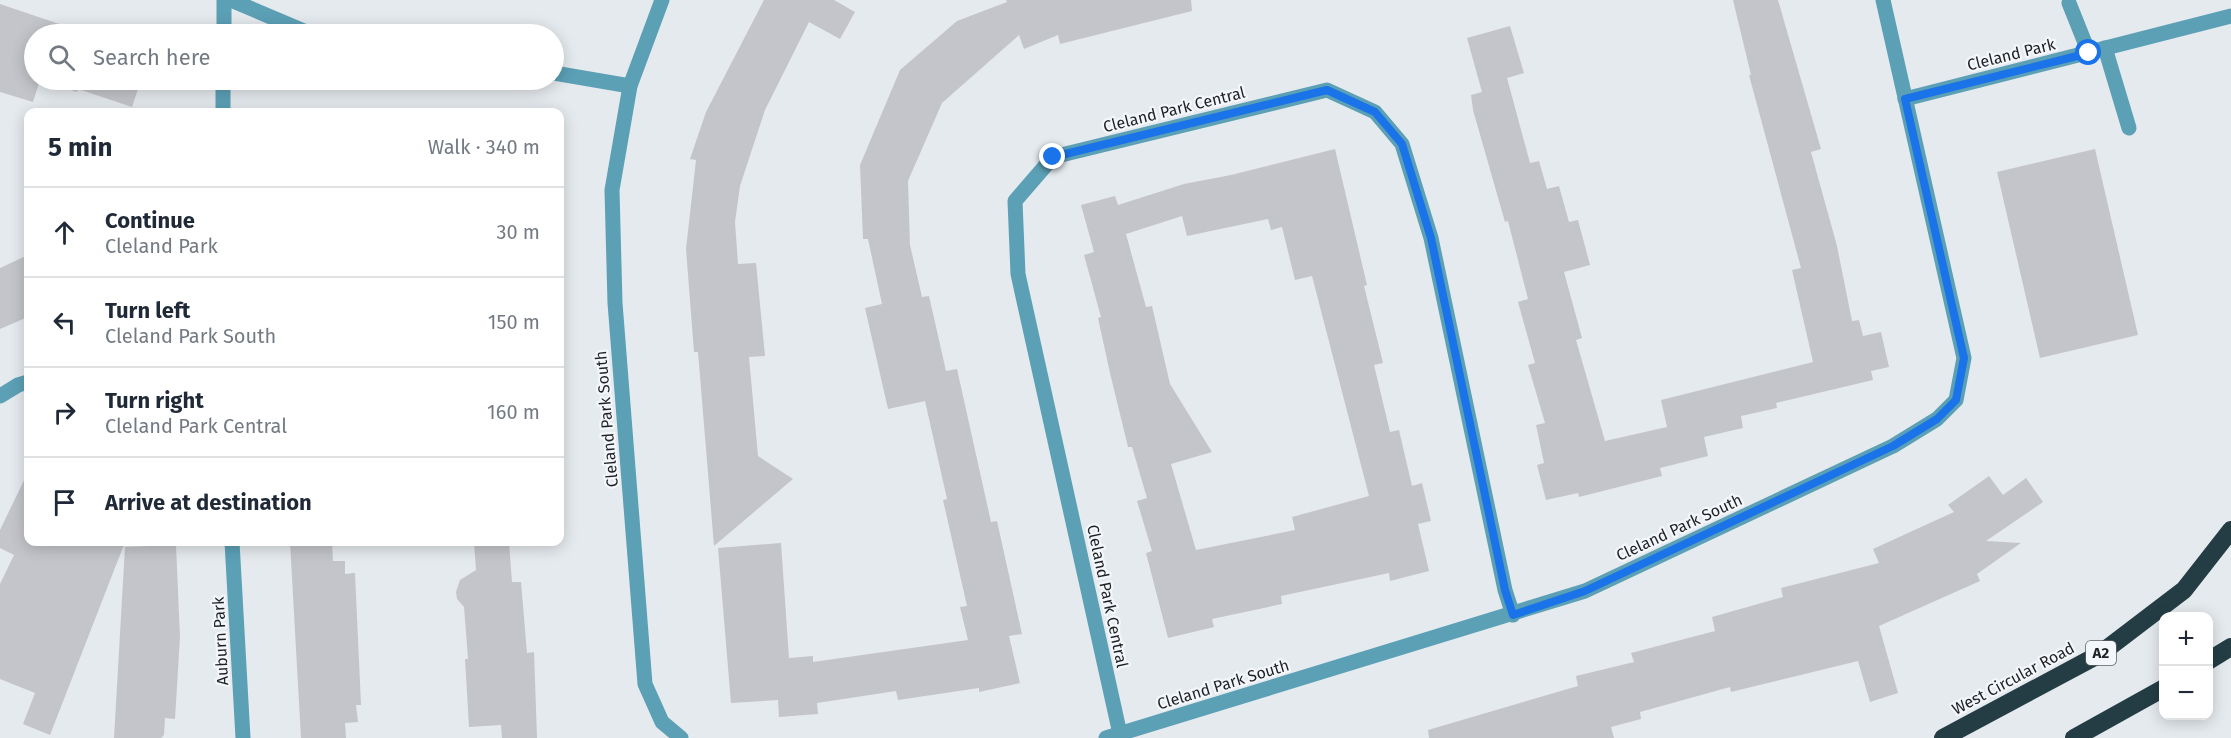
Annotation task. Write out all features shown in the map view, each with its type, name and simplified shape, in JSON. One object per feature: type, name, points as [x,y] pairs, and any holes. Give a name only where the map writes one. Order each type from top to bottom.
[{"type":"highway","name":"West Circular Road","points":[[1942,738],[2100,654],[2184,590],[2231,531]]},
{"type":"highway","points":[[2213,658],[2231,647]]},
{"type":"highway","points":[[2074,738],[2159,690]]},
{"type":"street","points":[[224,0],[224,24]]},
{"type":"street","points":[[231,0],[287,24]]},
{"type":"street","name":"Cleland Park South","points":[[662,0],[630,86],[612,190],[616,315],[645,684],[662,722],[681,738]]},
{"type":"street","name":"Cleland Park South","points":[[1113,736],[1585,591],[1893,446],[1937,419],[1956,400],[1964,358],[1883,0]]},
{"type":"street","points":[[2069,3],[2089,53]]},
{"type":"street","name":"Cleland Park","points":[[1905,99],[2231,16]]},
{"type":"street","points":[[2105,48],[2129,128]]},
{"type":"street","points":[[564,75],[630,86]]},
{"type":"street","points":[[223,90],[223,108]]},
{"type":"street","name":"Cleland Park Central","points":[[1113,736],[1018,274],[1015,201],[1053,157],[1327,90],[1375,112],[1402,144],[1431,238],[1505,590],[1513,615]]},
{"type":"street","points":[[0,396],[24,383]]},
{"type":"street","name":"Auburn Park","points":[[232,546],[243,738]]},
{"type":"building","points":[[764,0],[834,0],[855,12],[840,39],[809,22],[765,110],[740,186],[735,222],[738,264],[756,263],[765,356],[749,357],[758,456],[793,479],[714,546],[698,352],[694,352],[686,249],[696,160],[690,159],[706,112]]},
{"type":"building","points":[[1006,0],[1191,0],[1192,11],[1060,44],[1058,35],[1024,49],[1019,35],[942,103],[908,181],[910,245],[922,297],[929,296],[946,371],[957,369],[991,522],[997,521],[1022,634],[1009,636],[1020,683],[979,692],[979,688],[898,700],[896,691],[817,703],[818,714],[779,717],[778,700],[731,703],[718,548],[781,543],[789,658],[813,656],[813,662],[968,640],[960,607],[967,606],[943,500],[947,499],[925,401],[888,409],[865,308],[882,304],[868,239],[863,239],[860,165],[900,70],[957,21],[1007,2]]},
{"type":"building","points":[[1733,0],[1778,0],[1821,149],[1811,152],[1837,246],[1852,321],[1859,320],[1863,336],[1881,332],[1889,367],[1871,371],[1873,380],[1776,403],[1777,408],[1741,416],[1743,428],[1704,437],[1708,456],[1660,468],[1662,476],[1579,497],[1578,493],[1546,500],[1537,465],[1544,463],[1536,425],[1545,423],[1528,365],[1535,363],[1518,302],[1528,299],[1508,221],[1505,222],[1473,110],[1471,95],[1482,92],[1467,38],[1510,26],[1524,73],[1507,78],[1530,163],[1539,161],[1547,189],[1559,186],[1569,222],[1578,220],[1590,265],[1564,272],[1582,338],[1576,340],[1605,441],[1667,427],[1661,400],[1813,362],[1792,270],[1801,268],[1749,75],[1751,75]]},
{"type":"building","points":[[0,4],[59,24],[24,24],[24,90],[37,90],[33,102],[0,92]]},
{"type":"building","points":[[81,90],[138,90],[132,107]]},
{"type":"building","points":[[1335,149],[1383,363],[1374,365],[1390,432],[1399,430],[1412,486],[1422,483],[1431,521],[1418,524],[1429,571],[1390,581],[1389,573],[1281,596],[1282,604],[1212,619],[1214,627],[1168,638],[1146,553],[1152,551],[1137,501],[1147,498],[1132,447],[1128,447],[1110,373],[1098,318],[1101,317],[1084,255],[1094,252],[1081,205],[1115,196],[1118,205],[1184,184],[1231,175]],"holes":[[[1182,216],[1187,236],[1268,219],[1271,230],[1282,227],[1295,280],[1312,276],[1369,496],[1292,517],[1295,530],[1196,550],[1171,464],[1212,452],[1170,384],[1152,306],[1146,307],[1126,234]]]},
{"type":"building","points":[[2095,149],[2138,335],[2040,358],[1997,172]]},
{"type":"building","points":[[24,257],[24,319],[0,329],[0,268]]},
{"type":"building","points":[[1989,476],[2003,495],[2026,478],[2043,502],[1986,541],[2021,543],[1977,574],[1980,581],[1879,626],[1898,693],[1870,702],[1858,661],[1731,692],[1730,687],[1640,712],[1641,719],[1611,727],[1614,738],[1429,738],[1428,730],[1578,686],[1576,676],[1634,662],[1631,653],[1715,631],[1712,617],[1783,597],[1781,588],[1879,563],[1873,549],[1954,512],[1948,505]]},
{"type":"building","points":[[24,480],[24,546],[123,546],[50,735],[23,724],[35,693],[0,679],[0,584],[14,555],[0,548],[0,530]]},
{"type":"building","points":[[176,546],[180,637],[175,719],[165,718],[164,735],[161,738],[114,738],[125,547]]},
{"type":"building","points":[[290,546],[332,546],[333,561],[345,561],[345,574],[355,573],[361,705],[356,705],[358,722],[345,723],[346,738],[301,738]]},
{"type":"building","points":[[474,546],[509,546],[512,582],[521,582],[527,653],[534,652],[537,738],[502,738],[501,725],[469,727],[465,659],[468,659],[464,607],[457,599],[456,592],[460,580],[476,570]]},
{"type":"route","points":[[1053,157],[1327,90],[1375,112],[1402,144],[1431,238],[1505,590],[1513,615],[1585,591],[1893,446],[1937,419],[1956,400],[1964,358],[1905,99],[2089,53]]}]
